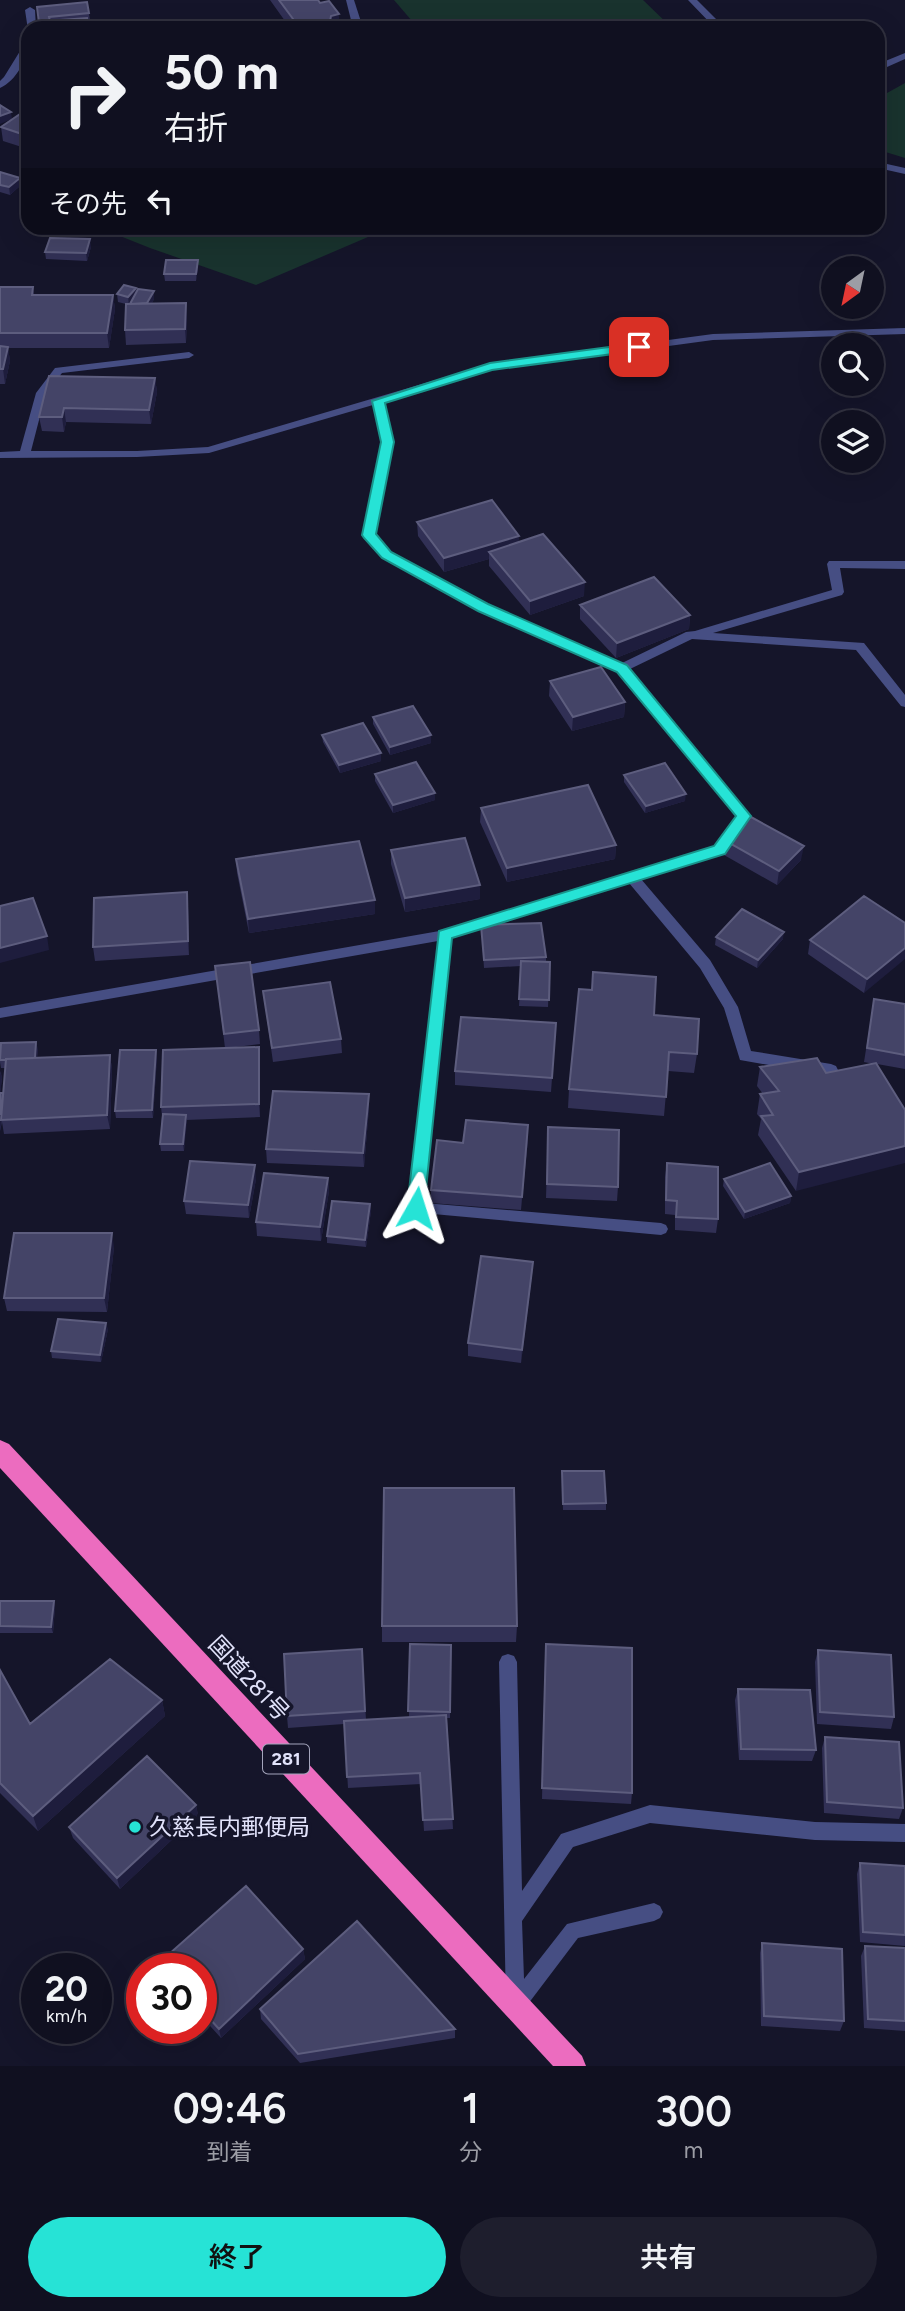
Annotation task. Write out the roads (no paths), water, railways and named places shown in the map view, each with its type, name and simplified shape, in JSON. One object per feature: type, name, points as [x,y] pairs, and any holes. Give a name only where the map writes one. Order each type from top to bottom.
[{"type":"highway","name":"国道281号","points":[[0,1451],[515,2005],[564,2064]]},
{"type":"street","points":[[350,0],[356,21]]},
{"type":"street","points":[[692,0],[713,21]]},
{"type":"street","points":[[30,10],[31,21]]},
{"type":"street","points":[[885,65],[905,56]]},
{"type":"street","points":[[0,86],[8,79],[21,58]]},
{"type":"street","points":[[885,167],[905,171]]},
{"type":"street","points":[[0,455],[137,454],[209,450],[490,367],[713,337],[905,331]]},
{"type":"street","points":[[24,453],[41,393],[59,370],[190,355]]},
{"type":"street","points":[[0,1013],[445,935],[719,850],[744,816],[622,668],[483,608],[387,555],[369,535],[387,442],[378,401]]},
{"type":"street","points":[[622,668],[690,635],[838,592],[833,564],[905,565]]},
{"type":"street","points":[[690,635],[860,646],[905,703]]},
{"type":"street","points":[[632,877],[705,964],[732,1007],[745,1056],[831,1070]]},
{"type":"street","points":[[445,935],[416,1208],[661,1230]]},
{"type":"street","points":[[508,1662],[515,2005]]},
{"type":"street","points":[[514,1918],[568,1840],[650,1814],[815,1831],[905,1833]]},
{"type":"street","points":[[515,2005],[573,1930],[654,1912]]},
{"type":"place","name":"久慈長内郵便局","points":[[135,1827]]}]
